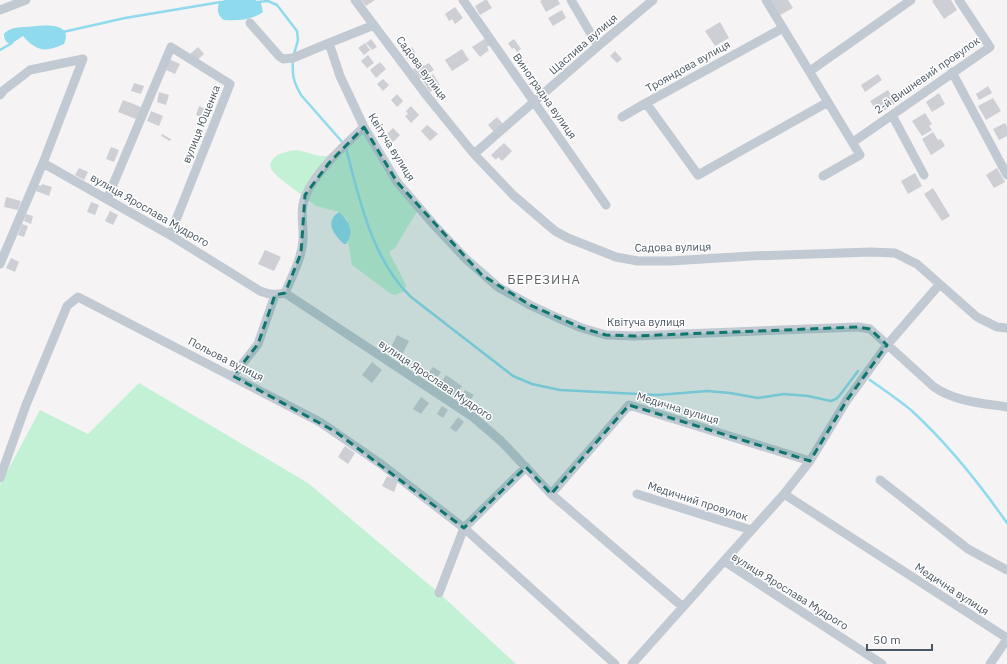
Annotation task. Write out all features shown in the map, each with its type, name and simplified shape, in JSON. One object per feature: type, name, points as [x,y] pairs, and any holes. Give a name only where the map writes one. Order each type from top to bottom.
[{"type":"street","points":[[0,10],[26,0]]},
{"type":"street","name":"Садова вулиця","points":[[354,0],[427,96],[474,154],[513,195],[555,231],[568,238],[616,257],[638,261],[670,261],[751,256],[872,252],[895,253],[917,264],[977,317],[997,326],[1007,328]]},
{"type":"street","name":"Виноградна вулиця","points":[[463,0],[606,205]]},
{"type":"street","points":[[571,0],[598,46]]},
{"type":"street","name":"Щаслива вулиця","points":[[474,154],[653,0]]},
{"type":"street","points":[[766,0],[860,156],[823,176]]},
{"type":"street","points":[[810,71],[911,0]]},
{"type":"street","name":"2-й Вишневий провулок","points":[[852,142],[990,46],[959,0]]},
{"type":"street","points":[[250,23],[279,56],[283,58],[293,58],[374,25]]},
{"type":"street","name":"Трояндова вулиця","points":[[783,28],[646,103],[698,175],[828,102]]},
{"type":"street","name":"Квітуча вулиця","points":[[329,44],[340,76],[364,127],[397,182],[434,225],[482,275],[498,287],[530,305],[582,328],[606,335],[634,336],[858,327],[870,329],[934,387],[944,394],[963,400],[1007,407]]},
{"type":"street","name":"вулиця Ющенка","points":[[107,199],[171,47],[230,84],[170,234]]},
{"type":"street","points":[[0,95],[4,90],[30,70],[83,59],[43,163],[0,264]]},
{"type":"street","points":[[952,72],[1007,175]]},
{"type":"street","points":[[622,117],[646,103]]},
{"type":"street","points":[[892,115],[924,175]]},
{"type":"street","points":[[233,376],[258,344],[275,295],[285,293],[301,253],[303,240],[302,206],[305,195],[312,183],[345,144],[364,127]]},
{"type":"street","name":"вулиця Ярослава Мудрого","points":[[43,163],[170,234],[260,291],[275,295]]},
{"type":"street","points":[[724,561],[784,494],[810,461],[846,400],[887,345],[939,285]]},
{"type":"street","name":"вулиця Ярослава Мудрого","points":[[285,293],[473,417],[502,442],[551,494],[683,608],[724,561],[882,664]]},
{"type":"street","name":"Польова вулиця","points":[[0,478],[26,404],[67,306],[78,297],[233,376],[336,432],[381,464],[464,528],[615,664]]},
{"type":"street","name":"Медична вулиця","points":[[551,494],[629,405],[810,461]]},
{"type":"street","points":[[439,593],[464,528],[526,467]]},
{"type":"street","points":[[880,480],[968,549],[1007,570]]},
{"type":"street","name":"Медичний провулок","points":[[637,494],[751,530]]},
{"type":"street","name":"Медична вулиця","points":[[784,494],[1007,639]]},
{"type":"street","points":[[632,664],[683,608]]},
{"type":"street","points":[[990,664],[1007,639]]},
{"type":"highlighted area","points":[[364,127],[397,182],[482,275],[530,305],[582,328],[606,335],[634,336],[858,327],[870,329],[887,345],[847,400],[810,461],[629,405],[551,494],[526,467],[464,528],[336,432],[233,376],[258,344],[275,295],[285,293],[301,253],[305,195],[329,163]]},
{"type":"green space","points":[[364,127],[419,208],[395,248],[390,251],[390,254],[406,285],[405,291],[395,295],[391,294],[352,265],[348,242],[350,236],[347,219],[339,212],[316,206],[278,177],[271,169],[270,164],[277,155],[289,151],[297,150],[320,156],[327,156],[345,144]]},
{"type":"green space","points":[[139,383],[308,483],[439,593],[516,664],[0,664],[0,485],[40,410],[88,434]]},
{"type":"water","points":[[225,0],[255,0],[261,3],[263,12],[254,17],[224,20],[218,12],[218,7],[219,2]]},
{"type":"water","points":[[47,26],[63,29],[66,37],[64,44],[51,49],[41,49],[32,45],[23,36],[11,44],[5,39],[4,34],[11,29],[19,27]]},
{"type":"water","points":[[339,212],[346,219],[350,227],[349,240],[346,244],[344,244],[334,233],[331,224],[334,216]]},
{"type":"building","points":[[361,0],[375,0],[366,6]]},
{"type":"building","points":[[487,0],[492,8],[480,15],[475,6]]},
{"type":"building","points":[[558,0],[560,4],[546,12],[540,1]]},
{"type":"building","points":[[771,0],[788,0],[793,8],[780,15]]},
{"type":"building","points":[[951,0],[957,10],[944,19],[932,1]]},
{"type":"building","points":[[455,7],[463,18],[455,24],[452,19],[449,21],[445,14]]},
{"type":"building","points":[[562,10],[566,18],[553,26],[548,18]]},
{"type":"building","points":[[720,22],[729,38],[715,46],[705,31]]},
{"type":"building","points":[[486,38],[491,45],[487,47],[489,50],[480,57],[472,47]]},
{"type":"building","points":[[371,39],[377,47],[372,50],[366,43]]},
{"type":"building","points":[[514,39],[521,49],[517,52],[514,48],[512,49],[508,43]]},
{"type":"building","points":[[365,43],[370,50],[364,55],[358,48]]},
{"type":"building","points":[[198,47],[204,54],[195,62],[189,55]]},
{"type":"building","points":[[412,47],[416,54],[407,59],[403,52]]},
{"type":"building","points":[[462,49],[469,60],[452,71],[445,60]]},
{"type":"building","points":[[615,51],[622,59],[617,63],[610,56]]},
{"type":"building","points":[[368,55],[374,63],[367,68],[361,61]]},
{"type":"building","points":[[169,59],[180,64],[175,74],[164,69]]},
{"type":"building","points":[[380,62],[386,69],[376,78],[370,70]]},
{"type":"building","points":[[422,63],[424,66],[429,63],[434,70],[419,79],[413,69]]},
{"type":"building","points":[[433,74],[440,85],[430,92],[423,81]]},
{"type":"building","points":[[878,74],[882,80],[865,92],[861,85]]},
{"type":"building","points":[[383,79],[389,85],[383,91],[377,84]]},
{"type":"building","points":[[134,83],[144,86],[141,94],[131,91]]},
{"type":"building","points":[[988,86],[992,93],[979,100],[976,94]]},
{"type":"building","points":[[888,90],[896,103],[879,114],[870,101]]},
{"type":"building","points":[[159,92],[169,95],[166,105],[157,102]]},
{"type":"building","points":[[939,93],[945,104],[932,112],[926,102]]},
{"type":"building","points":[[397,94],[403,101],[397,107],[391,100]]},
{"type":"building","points":[[993,98],[1001,111],[986,120],[978,106]]},
{"type":"building","points":[[123,100],[141,107],[136,119],[118,112]]},
{"type":"building","points":[[199,106],[210,111],[206,119],[196,115]]},
{"type":"building","points":[[411,106],[419,115],[411,123],[405,116],[408,114],[406,111]]},
{"type":"building","points":[[151,111],[163,116],[159,126],[147,121]]},
{"type":"building","points":[[925,113],[932,124],[929,126],[932,130],[922,136],[912,121]]},
{"type":"building","points":[[497,117],[504,125],[495,133],[488,125]]},
{"type":"building","points":[[1005,123],[1007,127],[1007,136],[999,140],[993,129]]},
{"type":"building","points":[[427,125],[438,134],[430,141],[421,131]]},
{"type":"building","points":[[393,128],[400,135],[393,142],[386,135]]},
{"type":"building","points":[[933,132],[938,140],[941,139],[945,146],[931,155],[922,139]]},
{"type":"building","points":[[162,134],[171,139],[170,141],[161,136]]},
{"type":"building","points":[[504,143],[512,151],[502,161],[498,157],[496,160],[491,155]]},
{"type":"building","points":[[111,147],[119,150],[114,162],[106,159]]},
{"type":"building","points":[[79,168],[88,172],[84,180],[75,175]]},
{"type":"building","points":[[997,168],[1005,182],[994,188],[986,175]]},
{"type":"building","points":[[915,173],[922,186],[908,194],[901,181]]},
{"type":"building","points":[[42,184],[52,187],[49,196],[36,191],[38,185],[41,186]]},
{"type":"building","points":[[933,188],[950,216],[942,221],[924,194]]},
{"type":"building","points":[[6,197],[21,201],[18,210],[4,207]]},
{"type":"building","points":[[91,202],[99,205],[95,215],[87,212]]},
{"type":"building","points":[[110,211],[118,215],[113,225],[105,221]]},
{"type":"building","points":[[26,214],[33,216],[31,224],[24,221]]},
{"type":"building","points":[[22,224],[28,226],[24,237],[18,235]]},
{"type":"building","points":[[265,250],[281,257],[274,271],[258,264]]},
{"type":"building","points":[[11,258],[19,262],[15,272],[6,268]]},
{"type":"building","points":[[397,335],[409,341],[400,359],[388,353]]},
{"type":"building","points":[[372,362],[382,370],[372,383],[362,375]]},
{"type":"building","points":[[433,367],[441,372],[435,380],[427,375]]},
{"type":"building","points":[[446,375],[462,386],[455,396],[439,385]]},
{"type":"building","points":[[465,390],[474,395],[468,403],[460,398]]},
{"type":"building","points":[[421,397],[429,403],[421,414],[413,409]]},
{"type":"building","points":[[442,406],[448,410],[443,418],[437,414]]},
{"type":"building","points":[[458,417],[464,422],[456,432],[450,428]]},
{"type":"building","points":[[345,446],[355,453],[348,464],[338,457]]},
{"type":"building","points":[[387,476],[398,481],[394,492],[382,486]]},
{"type":"waterway","points":[[258,2],[268,1],[277,5],[297,31],[298,40],[294,54]]},
{"type":"waterway","points":[[63,32],[125,18],[221,2]]},
{"type":"waterway","points":[[0,50],[12,43]]},
{"type":"waterway","points":[[293,59],[294,78],[301,95],[344,144]]},
{"type":"waterway","points":[[346,148],[356,187],[369,227],[386,265],[398,282],[411,297],[513,376],[532,384],[560,390],[658,395],[707,391],[758,398],[784,394],[808,396],[831,401],[840,395],[858,371]]},
{"type":"waterway","points":[[870,380],[912,411],[938,437],[974,479],[1007,523]]},
{"type":"district","name":"БЕРЕЗИНА","points":[[544,279]]}]
